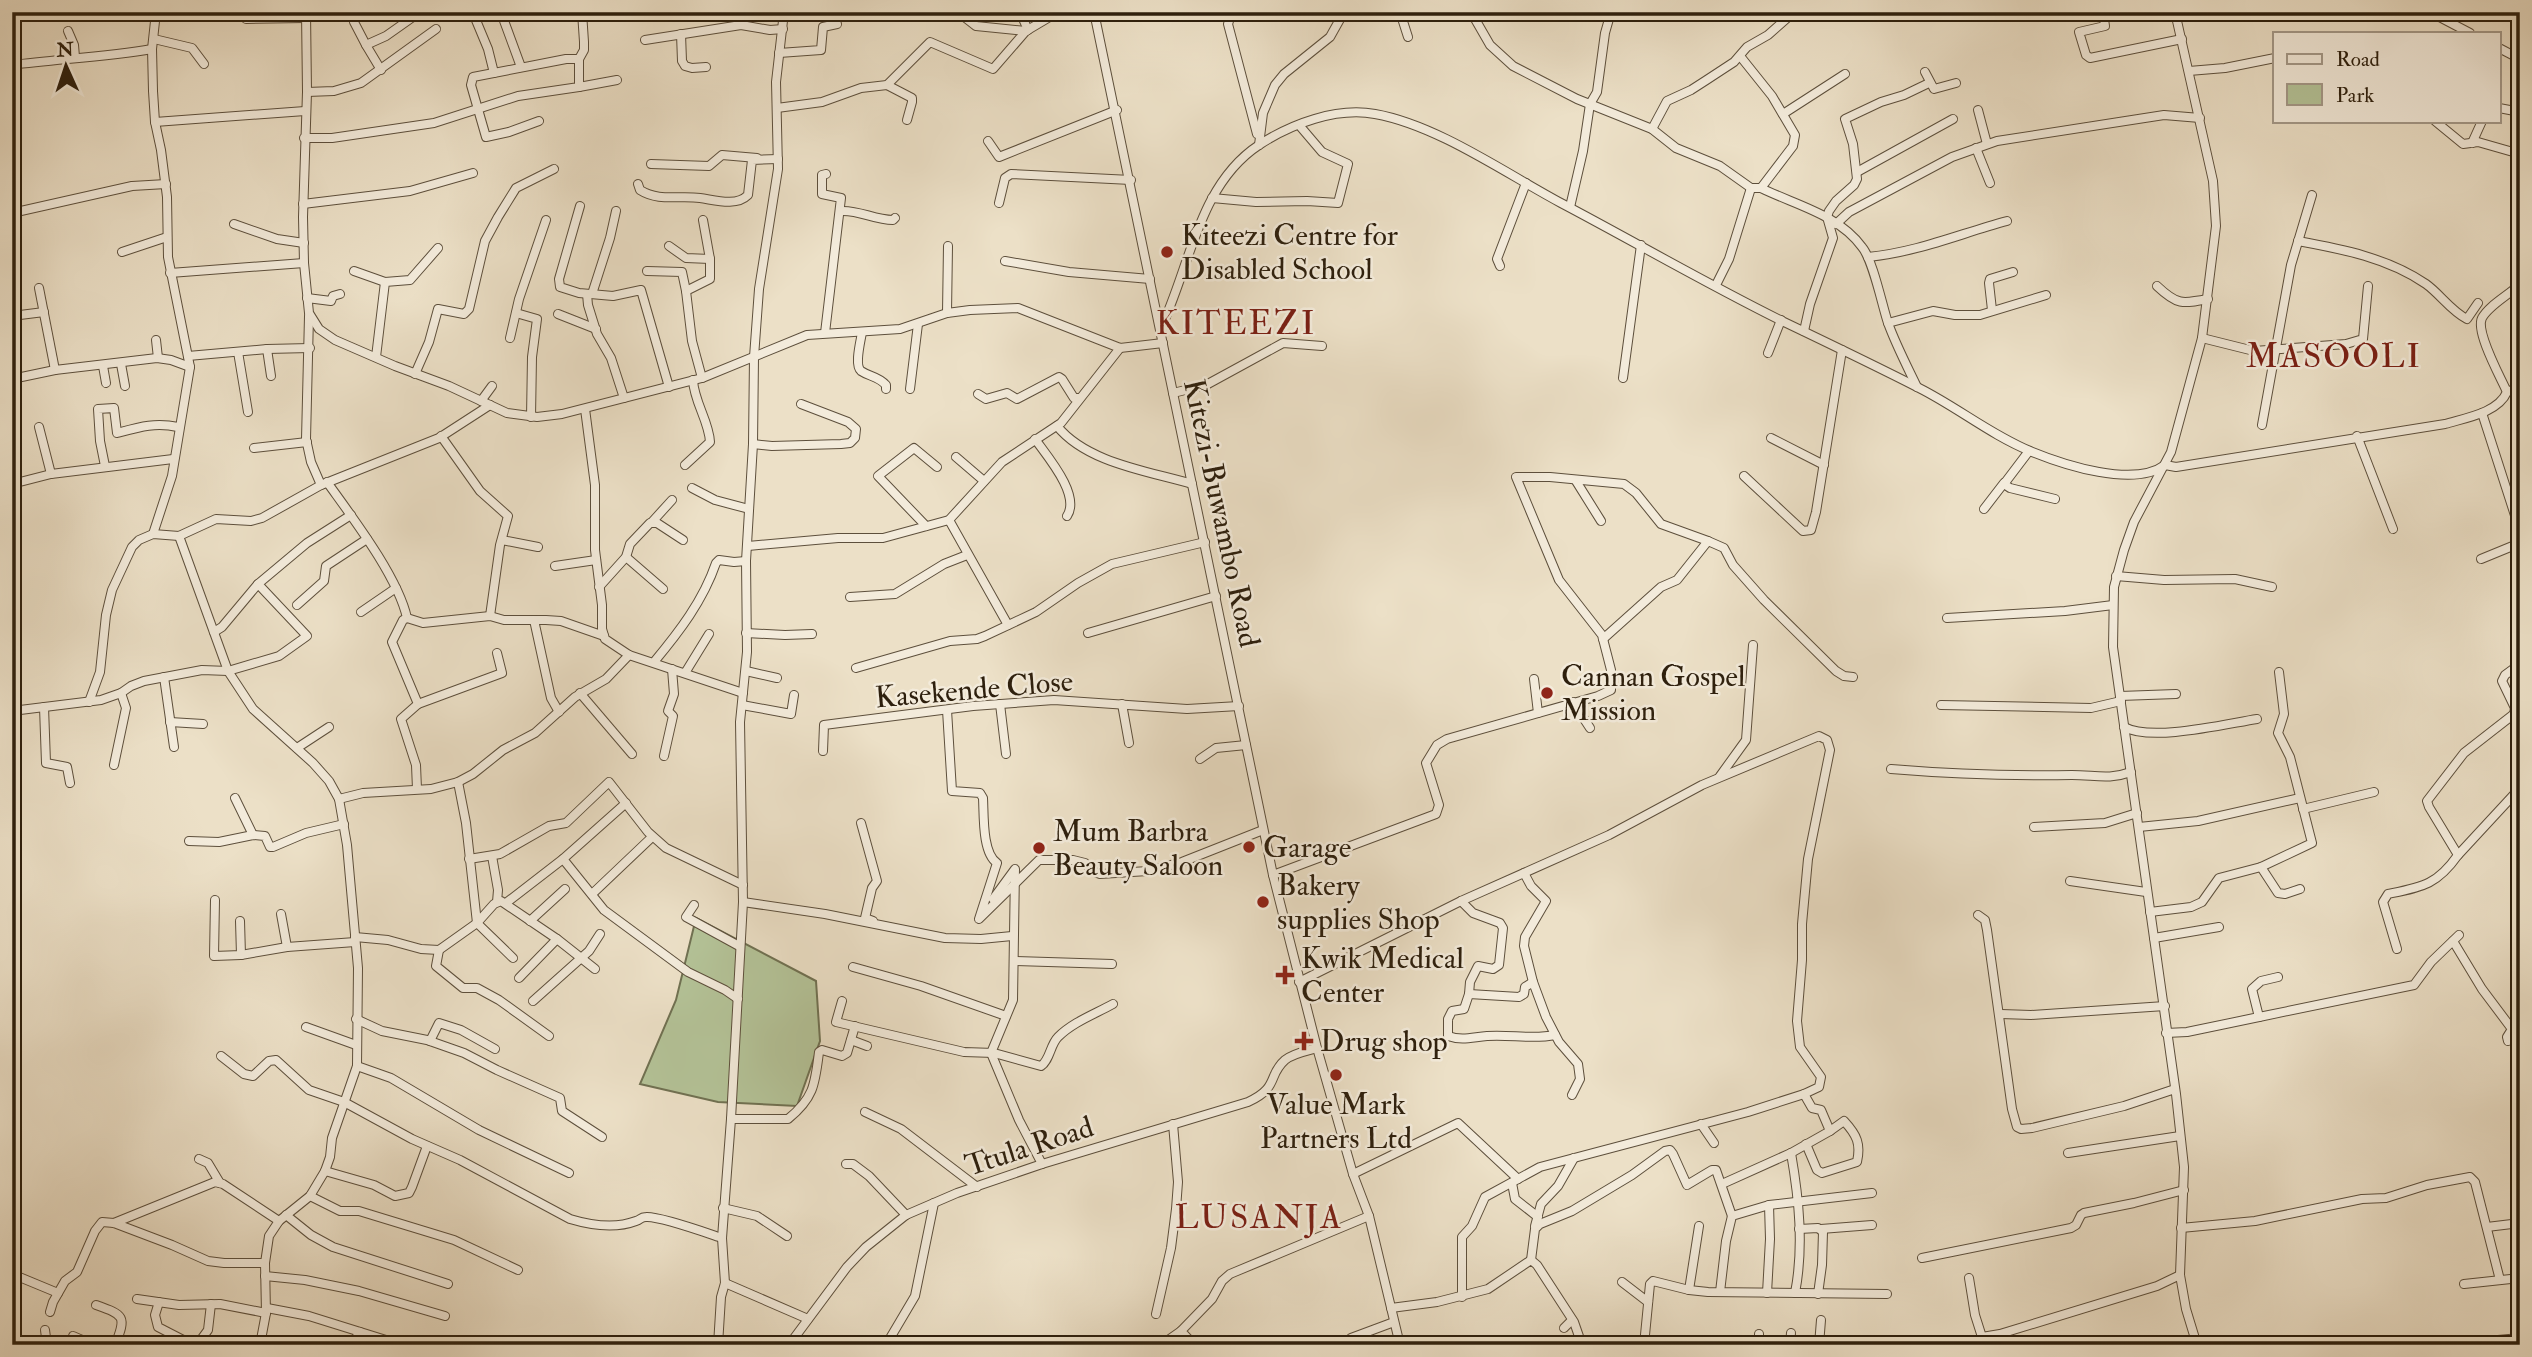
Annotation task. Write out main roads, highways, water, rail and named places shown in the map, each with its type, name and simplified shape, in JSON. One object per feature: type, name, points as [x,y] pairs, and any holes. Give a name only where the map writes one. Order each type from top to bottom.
[{"type":"place","name":"Kiteezi Centre for Disabled School","points":[[1167,252]]},
{"type":"place","name":"Cannan Gospel Mission","points":[[1547,693]]},
{"type":"place","name":"Garage","points":[[1249,847]]},
{"type":"place","name":"Mum Barbra Beauty Saloon","points":[[1039,848]]},
{"type":"place","name":"Bakery supplies Shop","points":[[1263,902]]},
{"type":"place","name":"Kwik Medical Center","points":[[1285,975]]},
{"type":"place","name":"Drug shop","points":[[1304,1041]]},
{"type":"place","name":"Value Mark Partners Ltd","points":[[1336,1075]]},
{"type":"district","name":"KITEEZI","points":[[1236,322]]},
{"type":"district","name":"MASOOLI","points":[[2334,355]]},
{"type":"district","name":"LUSANJA","points":[[1259,1216]]}]
